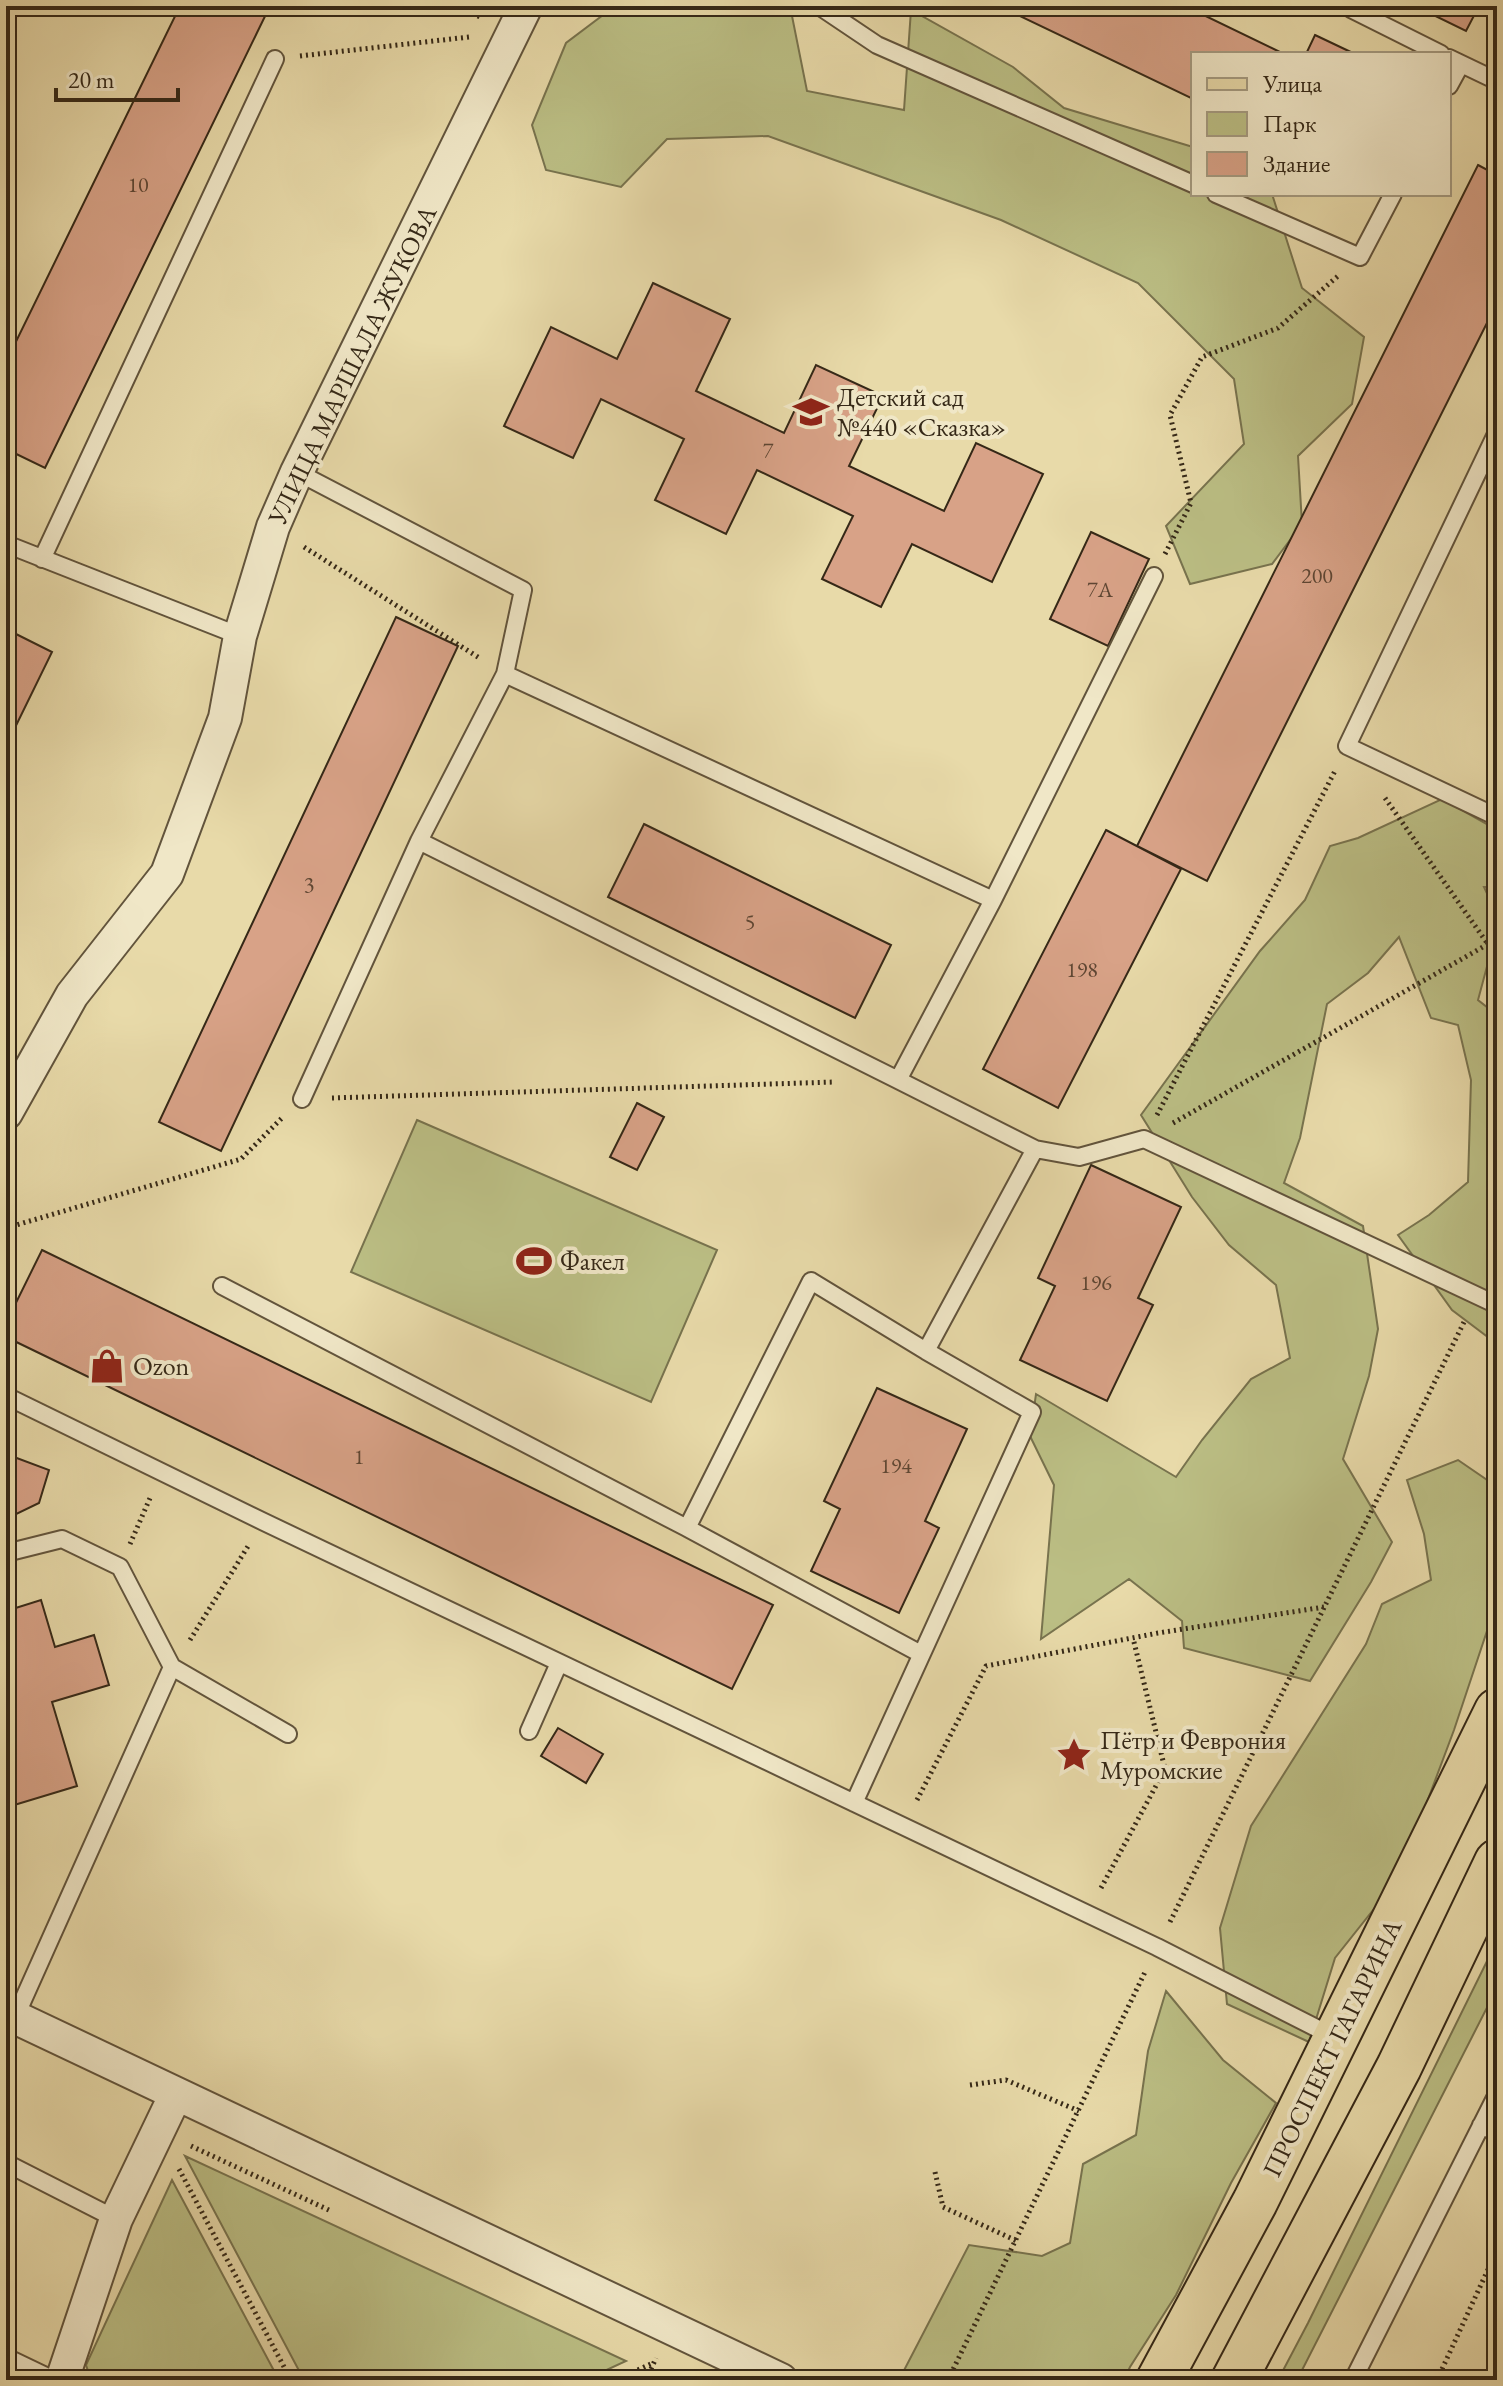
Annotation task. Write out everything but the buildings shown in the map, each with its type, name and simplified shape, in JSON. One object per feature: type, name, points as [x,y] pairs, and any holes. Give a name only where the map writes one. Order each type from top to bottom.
[{"type":"main road","name":"ПРОСПЕКТ ГАГАРИНА","points":[[1159,2380],[1255,2202],[1497,1711]]},
{"type":"main road","points":[[1234,2380],[1399,2067],[1497,1862]]},
{"type":"street","name":"УЛИЦА МАРШАЛА ЖУКОВА","points":[[6,1113],[72,995],[167,874],[225,718],[240,636],[273,527],[297,472],[520,19]]},
{"type":"street","points":[[10,2016],[781,2380]]},
{"type":"street","points":[[62,2380],[116,2219],[176,2094]]},
{"type":"lane","points":[[819,6],[877,45],[1191,183]]},
{"type":"lane","points":[[1351,9],[1437,52]]},
{"type":"lane","points":[[42,559],[275,59]]},
{"type":"lane","points":[[1455,61],[1497,81]]},
{"type":"lane","points":[[1221,196],[1360,257],[1392,196]]},
{"type":"lane","points":[[1497,432],[1347,746],[1497,817]]},
{"type":"lane","points":[[297,472],[523,590],[505,674],[419,841],[302,1099]]},
{"type":"lane","points":[[6,544],[240,636]]},
{"type":"lane","points":[[898,1080],[993,900],[1154,576]]},
{"type":"lane","points":[[505,674],[993,900]]},
{"type":"lane","points":[[419,841],[1035,1149],[1079,1157],[1144,1139],[1497,1305]]},
{"type":"lane","points":[[926,1351],[1035,1149]]},
{"type":"lane","points":[[687,1528],[811,1281],[1032,1412],[854,1803]]},
{"type":"lane","points":[[222,1286],[687,1528],[921,1654]]},
{"type":"lane","points":[[6,1396],[1157,1947],[1337,2039]]},
{"type":"lane","points":[[6,1553],[62,1539],[120,1567],[172,1667],[288,1734]]},
{"type":"lane","points":[[529,1731],[559,1663]]},
{"type":"lane","points":[[10,2016],[172,1667]]},
{"type":"lane","points":[[1353,2380],[1497,2094]]},
{"type":"lane","points":[[1481,2125],[1497,2133]]},
{"type":"lane","points":[[6,2163],[116,2219]]},
{"type":"lane","points":[[6,2357],[54,2380]]},
{"type":"path","points":[[275,59],[520,19]]},
{"type":"path","points":[[1154,576],[1191,503],[1170,415],[1202,357],[1278,328],[1360,257]]},
{"type":"path","points":[[273,527],[505,674]]},
{"type":"path","points":[[1144,1139],[1347,746],[1497,957]]},
{"type":"path","points":[[1144,1139],[1497,939]]},
{"type":"path","points":[[6,1228],[241,1159],[302,1099],[835,1082]]},
{"type":"path","points":[[948,2380],[1157,1947],[1497,1262]]},
{"type":"path","points":[[120,1567],[161,1472]]},
{"type":"path","points":[[172,1667],[264,1522]]},
{"type":"path","points":[[931,1807],[916,1801],[986,1666],[1324,1607]]},
{"type":"path","points":[[1101,1888],[1165,1769],[1133,1638]]},
{"type":"path","points":[[970,2085],[1006,2080],[1079,2111]]},
{"type":"path","points":[[159,2131],[343,2217]]},
{"type":"path","points":[[159,2131],[291,2380]]},
{"type":"path","points":[[935,2172],[943,2207],[1017,2241]]},
{"type":"path","points":[[1437,2380],[1497,2250]]},
{"type":"path","points":[[616,2380],[654,2362],[640,2356]]},
{"type":"green space","points":[[615,6],[790,6],[807,91],[904,110],[911,10],[1013,67],[1064,108],[1191,146],[1191,196],[1273,196],[1302,288],[1364,337],[1352,404],[1298,456],[1302,524],[1272,564],[1190,584],[1166,526],[1244,444],[1234,379],[1138,283],[1001,220],[768,136],[667,139],[621,187],[546,170],[532,125],[566,43]]},
{"type":"green space","points":[[1442,799],[1497,830],[1497,887],[1484,887],[1497,915],[1497,929],[1478,1000],[1497,1015],[1497,1344],[1452,1310],[1398,1235],[1429,1215],[1468,1182],[1471,1080],[1458,1025],[1431,1018],[1399,937],[1368,973],[1327,1004],[1300,1138],[1284,1183],[1363,1226],[1378,1329],[1369,1376],[1343,1459],[1392,1542],[1310,1681],[1184,1648],[1182,1621],[1129,1579],[1041,1639],[1054,1485],[1030,1436],[1036,1394],[1176,1477],[1251,1379],[1290,1358],[1276,1285],[1229,1245],[1192,1197],[1141,1115],[1260,951],[1305,900],[1330,846],[1358,838]]},
{"type":"green space","name":"Факел","points":[[417,1120],[717,1250],[651,1402],[351,1272]]},
{"type":"green space","points":[[1458,1460],[1490,1482],[1497,1493],[1497,1617],[1487,1631],[1424,1810],[1381,1900],[1335,1958],[1309,2042],[1227,2004],[1220,1928],[1251,1826],[1366,1644],[1382,1604],[1431,1580],[1424,1534],[1407,1480]]},
{"type":"green space","points":[[1497,1941],[1497,1988],[1297,2380],[1278,2380],[1308,2323]]},
{"type":"green space","points":[[1166,1991],[1223,2060],[1276,2103],[1231,2183],[1176,2295],[1124,2380],[899,2380],[969,2245],[1042,2256],[1070,2243],[1083,2164],[1136,2135],[1148,2051]]},
{"type":"green space","points":[[185,2156],[626,2361],[585,2380],[304,2380]]},
{"type":"green space","points":[[172,2180],[279,2380],[91,2380],[86,2365]]},
{"type":"place","name":"Детский сад №440 «Сказка»","points":[[811,412]]},
{"type":"place","name":"Факел","points":[[534,1261]]},
{"type":"place","name":"Ozon","points":[[107,1366]]},
{"type":"place","name":"Пётр и Феврония Муромские","points":[[1074,1755]]}]
